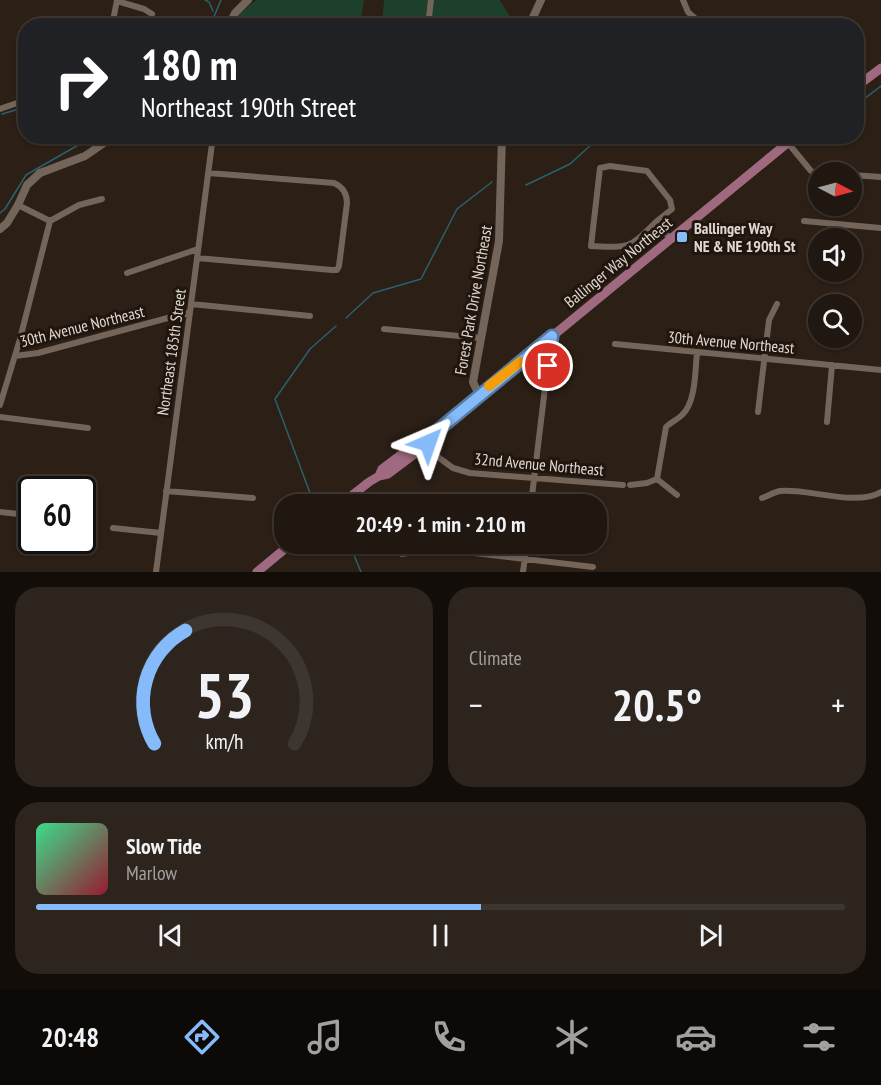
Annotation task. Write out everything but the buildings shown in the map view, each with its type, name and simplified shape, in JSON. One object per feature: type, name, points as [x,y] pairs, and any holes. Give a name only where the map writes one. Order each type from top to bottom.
[{"type":"main road","points":[[864,81],[881,68]]},
{"type":"main road","name":"Ballinger Way Northeast","points":[[432,435],[787,144]]},
{"type":"main road","points":[[18,205],[27,185],[40,174]]},
{"type":"main road","points":[[355,494],[379,476],[388,474],[424,447],[432,435]]},
{"type":"main road","points":[[379,476],[382,469],[423,438],[432,435]]},
{"type":"main road","points":[[257,572],[278,554]]},
{"type":"street","points":[[233,18],[248,0]]},
{"type":"street","points":[[429,18],[431,0]]},
{"type":"street","points":[[533,18],[542,0]]},
{"type":"street","points":[[683,0],[688,12],[695,18]]},
{"type":"street","points":[[113,18],[117,1],[153,14]]},
{"type":"street","points":[[0,109],[18,103]]},
{"type":"street","points":[[40,174],[85,156],[102,144]]},
{"type":"street","name":"Northeast 185th Street","points":[[156,572],[212,144]]},
{"type":"street","name":"Forest Park Drive Northeast","points":[[479,395],[472,382],[499,241],[502,144]]},
{"type":"street","points":[[789,144],[808,167]]},
{"type":"street","points":[[610,166],[647,171],[670,200],[672,209],[657,221],[633,243],[623,247],[591,246],[600,168],[610,166]]},
{"type":"street","points":[[197,258],[337,270],[339,266],[347,203],[344,190],[334,183],[208,173]]},
{"type":"street","points":[[862,176],[881,177]]},
{"type":"street","points":[[0,405],[50,221],[79,205],[102,200]]},
{"type":"street","points":[[0,229],[7,223],[18,205],[50,221]]},
{"type":"street","points":[[657,221],[670,238]]},
{"type":"street","points":[[804,221],[881,228]]},
{"type":"street","points":[[127,273],[198,249]]},
{"type":"street","points":[[191,304],[310,316]]},
{"type":"street","points":[[758,412],[769,320],[777,304]]},
{"type":"street","name":"30th Avenue Northeast","points":[[15,356],[38,353],[190,312]]},
{"type":"street","points":[[384,329],[481,338]]},
{"type":"street","points":[[532,494],[552,336]]},
{"type":"street","name":"30th Avenue Northeast","points":[[615,344],[881,370]]},
{"type":"street","points":[[677,495],[657,479],[666,428],[687,409],[691,398],[697,353]]},
{"type":"street","points":[[827,422],[832,365]]},
{"type":"street","points":[[0,417],[88,428]]},
{"type":"street","name":"32nd Avenue Northeast","points":[[424,447],[446,464],[460,471],[626,485],[647,483],[657,479]]},
{"type":"street","points":[[166,490],[253,498]]},
{"type":"street","points":[[762,498],[781,491],[828,496],[873,496],[881,492]]},
{"type":"street","points":[[0,512],[18,514]]},
{"type":"street","points":[[113,528],[161,533]]},
{"type":"street","points":[[488,554],[593,567]]},
{"type":"street","points":[[523,572],[526,554]]},
{"type":"green space","points":[[256,0],[364,0],[361,18],[238,18],[239,14]]},
{"type":"green space","points":[[384,0],[500,0],[511,18],[383,18]]},
{"type":"waterway","points":[[205,0],[209,2],[213,11]]},
{"type":"waterway","points":[[213,18],[221,0]]},
{"type":"waterway","points":[[864,99],[881,86]]},
{"type":"waterway","points":[[2,114],[18,109]]},
{"type":"waterway","points":[[0,213],[5,209],[26,175],[80,144]]},
{"type":"waterway","points":[[526,185],[570,164],[592,144]]},
{"type":"waterway","points":[[346,318],[373,293],[421,279],[457,209],[492,182]]},
{"type":"waterway","points":[[312,494],[275,399],[310,349],[336,326]]},
{"type":"waterway","points":[[354,554],[361,572]]},
{"type":"slow traffic","points":[[489,386],[520,362]]},
{"type":"place","name":"Ballinger Way NE & NE 190th St","points":[[682,237]]},
{"type":"route","points":[[428,443],[432,435],[552,336],[548,366]]}]
